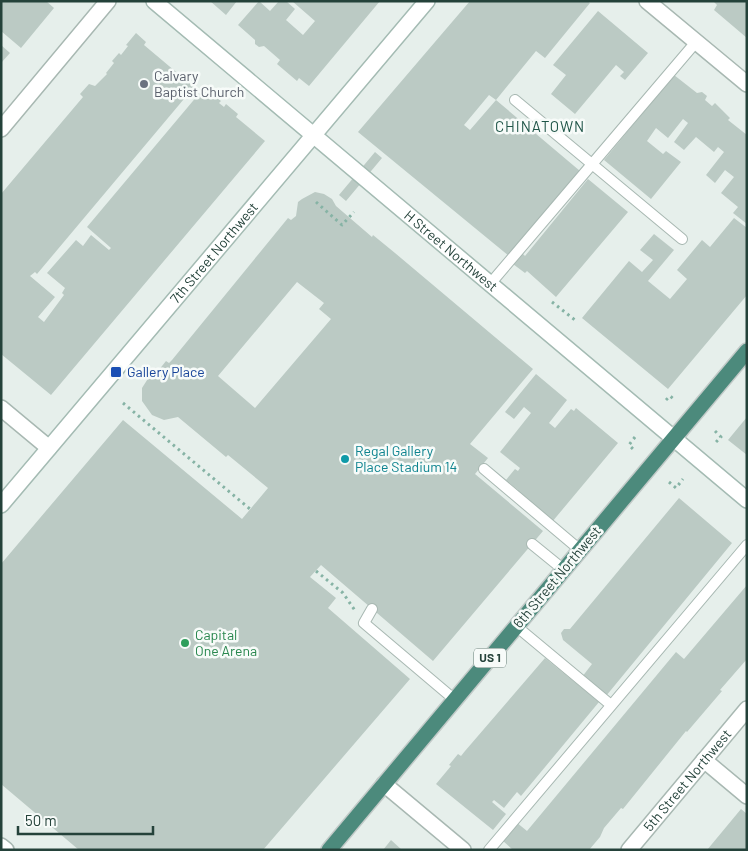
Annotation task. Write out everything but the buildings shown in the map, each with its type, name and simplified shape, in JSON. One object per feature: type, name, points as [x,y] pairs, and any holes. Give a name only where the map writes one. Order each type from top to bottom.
[{"type":"highway","name":"6th Street Northwest","points":[[329,850],[673,438],[744,359]]},
{"type":"main road","points":[[1,129],[108,1]]},
{"type":"main road","name":"H Street Northwest","points":[[154,1],[747,500]]},
{"type":"main road","name":"7th Street Northwest","points":[[1,505],[427,1]]},
{"type":"main road","points":[[647,1],[747,84]]},
{"type":"main road","points":[[1,408],[49,448]]},
{"type":"main road","name":"5th Street Northwest","points":[[629,850],[747,709]]},
{"type":"main road","points":[[704,760],[747,796]]},
{"type":"main road","points":[[384,784],[463,850]]},
{"type":"main road","points":[[1,846],[6,850]]},
{"type":"lane","points":[[490,284],[696,42]]},
{"type":"lane","points":[[516,100],[682,239]]},
{"type":"lane","points":[[484,469],[580,550]]},
{"type":"lane","points":[[532,544],[564,570]]},
{"type":"lane","points":[[489,850],[747,545]]},
{"type":"lane","points":[[372,609],[364,623],[454,700]]},
{"type":"lane","points":[[516,626],[611,705]]},
{"type":"path","points":[[316,202],[342,225],[354,212]]},
{"type":"path","points":[[552,302],[575,320]]},
{"type":"path","points":[[666,400],[670,396],[675,400]]},
{"type":"path","points":[[123,403],[250,509]]},
{"type":"path","points":[[715,431],[720,437],[716,442]]},
{"type":"path","points":[[635,437],[629,445],[635,451]]},
{"type":"path","points":[[669,482],[676,488],[683,479]]},
{"type":"path","points":[[316,571],[343,593],[364,623]]},
{"type":"place","name":"Calvary Baptist Church","points":[[144,84]]},
{"type":"place","name":"Gallery Place","points":[[116,372]]},
{"type":"place","name":"Regal Gallery Place Stadium 14","points":[[345,459]]},
{"type":"place","name":"Capital One Arena","points":[[185,643]]},
{"type":"district","name":"CHINATOWN","points":[[540,127]]}]
